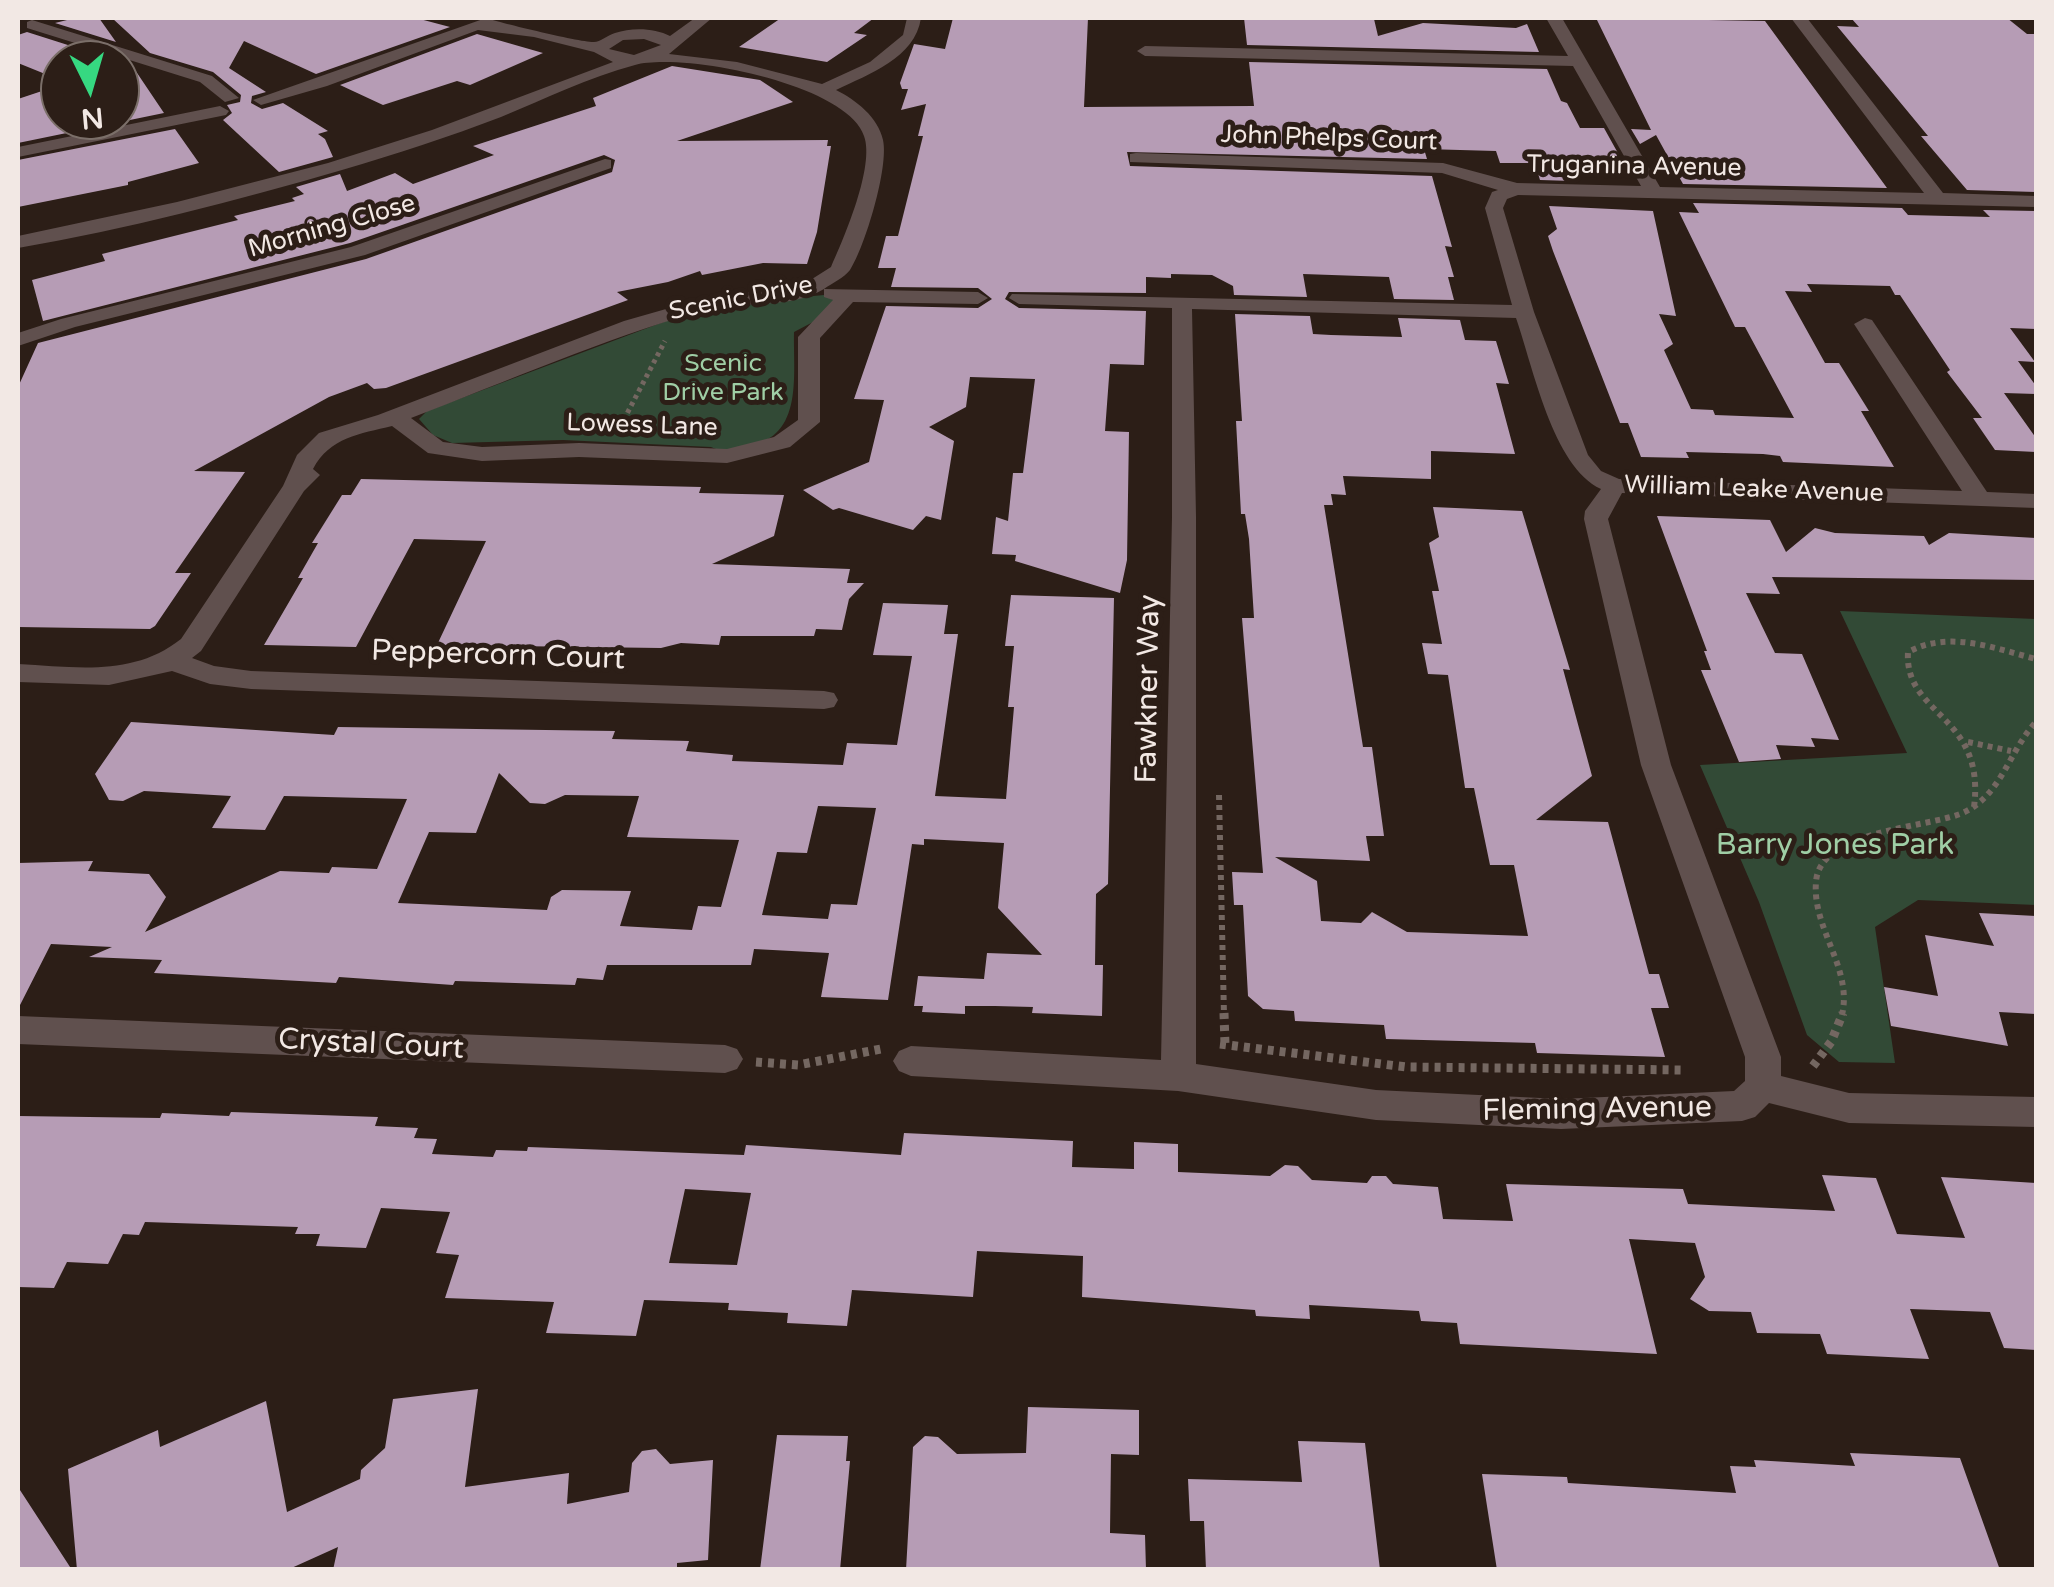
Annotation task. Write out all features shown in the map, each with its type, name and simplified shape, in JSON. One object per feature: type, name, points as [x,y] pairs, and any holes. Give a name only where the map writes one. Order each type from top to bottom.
[{"type":"street","points":[[18,152],[247,96],[262,100],[480,22],[514,18]]},
{"type":"street","points":[[534,32],[532,26],[548,18]]},
{"type":"street","points":[[18,225],[194,189],[360,145],[508,96],[572,68],[601,50],[606,42],[668,18]]},
{"type":"street","points":[[18,242],[182,207],[362,159],[670,47],[682,32],[705,18]]},
{"type":"street","points":[[823,90],[876,65],[910,37],[914,18]]},
{"type":"street","points":[[1554,18],[1653,192]]},
{"type":"street","points":[[1798,18],[1938,199]]},
{"type":"street","points":[[480,22],[601,50],[610,57],[641,58]]},
{"type":"street","points":[[31,23],[206,80],[226,104]]},
{"type":"street","name":"Scenic Drive","points":[[172,660],[191,645],[295,486],[390,419],[682,308],[790,295],[819,286],[843,264],[876,148],[862,115],[823,90],[705,61],[670,47],[662,37],[587,28]]},
{"type":"street","points":[[1145,51],[1577,62]]},
{"type":"street","name":"Scenic Drive","points":[[641,58],[705,61]]},
{"type":"street","name":"John Phelps Court","points":[[1136,158],[1443,168],[1516,189]]},
{"type":"street","name":"Morning Close","points":[[18,340],[68,323],[358,251],[605,164]]},
{"type":"street","name":"Truganina Avenue","points":[[1524,312],[1494,208],[1499,196],[1516,189],[2036,201]]},
{"type":"street","points":[[819,286],[848,296],[978,298]]},
{"type":"street","name":"Lowess Lane","points":[[390,419],[424,442],[449,452],[607,451],[727,456],[782,442],[809,422],[809,337],[848,296]]},
{"type":"street","points":[[1019,298],[1524,312]]},
{"type":"street","name":"Fawkner Way","points":[[1178,1076],[1182,303]]},
{"type":"street","name":"William Leake Avenue","points":[[1524,312],[1576,456],[1593,476],[1615,486],[2036,501]]},
{"type":"street","name":"Morning Close","points":[[18,328],[68,323]]},
{"type":"street","points":[[1865,324],[1979,498]]},
{"type":"street","points":[[1615,486],[1602,501],[1596,519],[1624,622],[1636,695],[1656,765],[1764,1079],[1849,1108],[2036,1112]]},
{"type":"street","points":[[18,674],[114,676],[145,671],[172,660]]},
{"type":"street","name":"Peppercorn Court","points":[[172,660],[210,675],[251,680],[824,700]]},
{"type":"street","name":"Crystal Court","points":[[18,1030],[724,1059]]},
{"type":"street","name":"Fleming Avenue","points":[[899,1055],[1178,1076],[1376,1105],[1516,1114],[1742,1106],[1764,1079]]},
{"type":"path","points":[[607,451],[682,308]]},
{"type":"path","points":[[1974,807],[1979,770],[1967,742],[1915,685],[1906,666],[1908,652],[1924,643],[1947,642],[2036,659]]},
{"type":"path","points":[[1764,1079],[1814,1066],[1839,1028],[1847,1004],[1846,981],[1816,896],[1816,875],[1826,860],[1855,841],[1974,807],[1991,796],[2000,784],[2011,751],[2036,722]]},
{"type":"path","points":[[1967,742],[2011,751]]},
{"type":"path","points":[[1179,1040],[1406,1067],[1705,1070]]},
{"type":"path","points":[[724,1059],[798,1065],[899,1055]]},
{"type":"green space","name":"Scenic Drive Park","points":[[824,295],[835,301],[815,321],[794,332],[794,384],[787,417],[767,440],[749,446],[725,450],[563,440],[452,443],[433,435],[419,419],[427,411],[674,318],[719,305]]},
{"type":"green space","name":"Barry Jones Park","points":[[1840,611],[2036,619],[2036,905],[1918,900],[1875,927],[1895,1063],[1839,1062],[1807,1035],[1759,902],[1700,765],[1907,753]]},
{"type":"building","points":[[99,18],[115,40],[110,40],[55,23]]},
{"type":"building","points":[[112,18],[416,18],[450,27],[316,74],[244,41],[229,68],[266,92],[252,96],[251,103],[262,109],[283,103],[328,131],[318,134],[325,139],[333,157],[279,172],[223,120],[232,113],[227,105],[240,102],[241,95],[213,72],[150,53]]},
{"type":"building","points":[[781,18],[874,18],[854,33],[867,35],[827,62],[739,47]]},
{"type":"building","points":[[953,18],[1088,18],[1084,107],[1254,106],[1249,62],[1547,69],[1561,101],[1567,103],[1580,128],[1604,128],[1619,155],[1573,181],[1540,180],[1536,167],[1529,163],[1500,163],[1496,151],[1424,149],[1427,159],[1127,152],[1130,166],[1432,176],[1452,247],[1445,246],[1454,277],[1448,277],[1454,300],[1394,299],[1389,277],[1303,274],[1307,297],[1234,295],[1233,286],[1212,275],[1171,274],[1171,278],[1146,277],[1146,293],[1009,292],[1005,299],[1019,308],[1146,311],[1144,365],[1110,364],[1105,431],[1129,432],[1127,560],[1120,593],[1015,561],[1016,555],[992,554],[996,517],[1008,521],[1013,473],[1023,473],[1035,379],[970,377],[966,407],[929,427],[954,441],[941,520],[926,516],[913,530],[839,508],[833,510],[803,490],[869,462],[884,400],[854,399],[886,306],[978,308],[992,299],[978,288],[891,287],[896,268],[878,268],[886,236],[898,236],[923,136],[918,136],[926,104],[901,110],[908,89],[902,89],[900,83],[914,44],[945,49]]},
{"type":"building","points":[[1244,18],[1374,19],[1378,36],[1423,23],[1516,28],[1527,24],[1539,52],[1247,45]]},
{"type":"building","points":[[1596,18],[1765,21],[1887,188],[1683,184],[1656,135],[1640,144],[1631,129],[1651,130]]},
{"type":"building","points":[[1851,18],[2007,18],[2027,34],[2036,34],[2036,192],[1967,190],[1837,26],[1859,27]]},
{"type":"building","points":[[27,32],[52,40],[40,40],[40,72],[18,63],[18,35]]},
{"type":"building","points":[[477,34],[543,53],[470,85],[457,81],[383,105],[340,85]]},
{"type":"building","points":[[672,66],[760,80],[793,102],[677,141],[828,140],[827,146],[831,146],[817,232],[807,264],[763,263],[702,275],[700,271],[617,292],[628,300],[386,388],[374,389],[367,383],[329,397],[194,471],[245,472],[175,573],[191,573],[155,626],[18,627],[18,387],[38,343],[366,259],[612,172],[615,160],[604,155],[350,243],[43,321],[32,280],[105,261],[102,254],[238,220],[234,216],[295,201],[292,198],[304,194],[296,187],[340,174],[347,191],[395,173],[413,184],[494,155],[473,146],[596,106],[593,98]]},
{"type":"building","points":[[140,77],[164,113],[140,118]]},
{"type":"building","points":[[40,92],[40,138],[18,143],[18,99]]},
{"type":"building","points":[[175,129],[199,163],[128,185],[18,207],[18,160],[119,140],[140,140],[140,136]]},
{"type":"building","points":[[1693,203],[1902,208],[1908,215],[1990,217],[1983,210],[2036,211],[2036,329],[2010,328],[2035,362],[2018,361],[2036,386],[2036,394],[2004,393],[2036,438],[2036,452],[1995,450],[1973,418],[1982,418],[1947,372],[1950,370],[1900,295],[1895,295],[1890,286],[1807,284],[1812,292],[1785,291],[1825,363],[1839,363],[1869,411],[1861,411],[1894,467],[1783,462],[1780,456],[1763,454],[1686,452],[1689,458],[1641,457],[1628,423],[1620,423],[1553,251],[1548,236],[1557,229],[1549,206],[1653,211],[1676,316],[1659,314],[1673,344],[1664,350],[1691,409],[1713,410],[1715,415],[1794,418],[1745,327],[1735,327],[1679,212],[1699,213]]},
{"type":"building","points":[[1235,314],[1310,316],[1313,334],[1402,337],[1398,318],[1460,320],[1465,340],[1496,341],[1509,384],[1496,383],[1515,454],[1431,451],[1431,479],[1343,476],[1346,495],[1331,494],[1333,505],[1324,505],[1363,747],[1372,747],[1384,836],[1366,836],[1370,861],[1275,857],[1317,881],[1321,921],[1361,923],[1372,912],[1407,932],[1528,936],[1514,865],[1490,865],[1474,788],[1465,788],[1448,675],[1428,674],[1422,643],[1442,644],[1432,591],[1439,591],[1429,543],[1439,537],[1433,507],[1522,511],[1570,670],[1563,669],[1592,776],[1536,820],[1608,822],[1649,974],[1659,974],[1669,1008],[1651,1008],[1665,1057],[1537,1053],[1535,1043],[1386,1039],[1384,1025],[1295,1021],[1294,1011],[1263,1009],[1248,996],[1243,905],[1234,905],[1232,872],[1263,873],[1242,618],[1254,618],[1249,539],[1245,514],[1241,514],[1236,421],[1242,421]]},
{"type":"building","points":[[361,479],[701,487],[699,493],[784,495],[774,536],[712,564],[850,569],[847,583],[864,583],[849,599],[842,630],[816,629],[814,636],[721,636],[719,645],[681,643],[661,648],[437,645],[486,541],[414,539],[356,647],[264,645],[303,578],[298,578],[318,543],[312,543],[342,495],[351,495]]},
{"type":"building","points":[[1657,516],[1770,520],[1786,552],[1815,528],[1835,533],[1924,536],[1929,545],[1949,533],[2036,538],[2036,580],[1772,577],[1780,594],[1746,593],[1775,653],[1802,654],[1839,740],[1811,738],[1815,747],[1776,745],[1781,759],[1739,762],[1701,670],[1711,670],[1707,651]]},
{"type":"building","points":[[1011,595],[1114,598],[1108,884],[1096,894],[1095,965],[1103,965],[1102,1016],[1032,1013],[1033,1007],[995,1006],[965,1006],[965,1014],[922,1012],[923,1006],[914,1006],[918,976],[984,979],[987,953],[1042,955],[998,908],[1004,843],[924,839],[924,845],[912,844],[888,1000],[821,997],[829,953],[754,949],[751,965],[607,965],[603,980],[577,978],[575,985],[455,981],[453,985],[339,977],[336,983],[154,973],[162,960],[89,957],[112,947],[51,944],[18,1009],[18,863],[93,861],[88,871],[149,874],[166,897],[145,932],[280,871],[329,873],[332,867],[377,869],[407,799],[284,796],[265,830],[212,828],[231,796],[144,791],[123,801],[109,800],[95,774],[131,722],[334,735],[338,727],[615,731],[612,739],[689,741],[686,751],[733,755],[732,761],[843,765],[847,743],[897,745],[912,656],[873,655],[883,603],[948,605],[944,634],[958,634],[935,796],[1006,799],[1014,707],[1008,707],[1014,646],[1005,646]],"holes":[[[499,773],[530,803],[545,804],[565,795],[639,796],[627,837],[739,840],[721,907],[698,906],[692,930],[620,926],[631,891],[562,890],[551,897],[547,910],[398,903],[429,832],[476,833]],[[818,806],[876,808],[857,905],[831,904],[828,919],[762,915],[777,852],[807,853]]]},
{"type":"building","points":[[1979,913],[2036,916],[2036,1014],[1999,1012],[2008,1046],[1891,1026],[1884,987],[1938,996],[1925,935],[1994,946]]},
{"type":"building","points":[[231,1112],[378,1117],[375,1126],[418,1128],[414,1138],[437,1139],[432,1154],[493,1157],[496,1150],[527,1151],[528,1147],[744,1155],[746,1145],[901,1155],[904,1133],[1073,1141],[1072,1167],[1134,1169],[1134,1142],[1178,1144],[1178,1172],[1270,1176],[1285,1165],[1298,1166],[1312,1180],[1367,1183],[1372,1176],[1386,1176],[1393,1184],[1438,1187],[1443,1219],[1513,1221],[1506,1184],[1683,1189],[1688,1204],[1835,1211],[1822,1175],[1876,1178],[1897,1234],[1965,1238],[1941,1177],[2036,1183],[2036,1350],[2004,1348],[1990,1312],[1910,1309],[1929,1359],[1827,1354],[1820,1334],[1757,1333],[1751,1312],[1709,1311],[1690,1299],[1705,1277],[1695,1243],[1629,1239],[1657,1354],[1460,1344],[1457,1323],[1421,1321],[1419,1311],[1309,1305],[1310,1319],[1256,1316],[1255,1310],[1082,1297],[1083,1256],[977,1251],[973,1297],[852,1290],[847,1326],[787,1323],[788,1313],[728,1310],[729,1303],[644,1300],[636,1336],[546,1333],[554,1302],[445,1298],[459,1255],[436,1253],[450,1212],[381,1208],[366,1248],[316,1246],[320,1234],[295,1234],[298,1227],[145,1222],[139,1235],[123,1234],[108,1264],[67,1262],[54,1288],[18,1287],[18,1116],[229,1116]],"holes":[[[685,1189],[751,1193],[737,1265],[669,1263]]]},
{"type":"building","points":[[478,1389],[465,1487],[569,1473],[567,1504],[629,1492],[632,1463],[642,1451],[656,1449],[670,1464],[713,1460],[708,1560],[677,1563],[677,1568],[663,1570],[333,1570],[338,1547],[287,1570],[77,1570],[68,1469],[158,1430],[160,1447],[266,1401],[287,1512],[360,1479],[361,1470],[385,1448],[393,1399]]},
{"type":"building","points":[[1028,1407],[1139,1410],[1139,1455],[1111,1454],[1110,1533],[1145,1535],[1146,1570],[906,1570],[913,1447],[925,1436],[938,1437],[957,1454],[1026,1453]]},
{"type":"building","points":[[777,1435],[848,1436],[846,1461],[850,1461],[840,1570],[760,1570]]},
{"type":"building","points":[[1298,1441],[1365,1443],[1380,1570],[1206,1570],[1204,1521],[1190,1521],[1188,1479],[1302,1482]]},
{"type":"building","points":[[1850,1453],[1960,1458],[2000,1570],[1497,1570],[1482,1474],[1567,1477],[1568,1483],[1736,1493],[1730,1466],[1756,1467],[1754,1460],[1855,1466]]},
{"type":"building","points":[[18,1487],[72,1570],[18,1570]]}]
